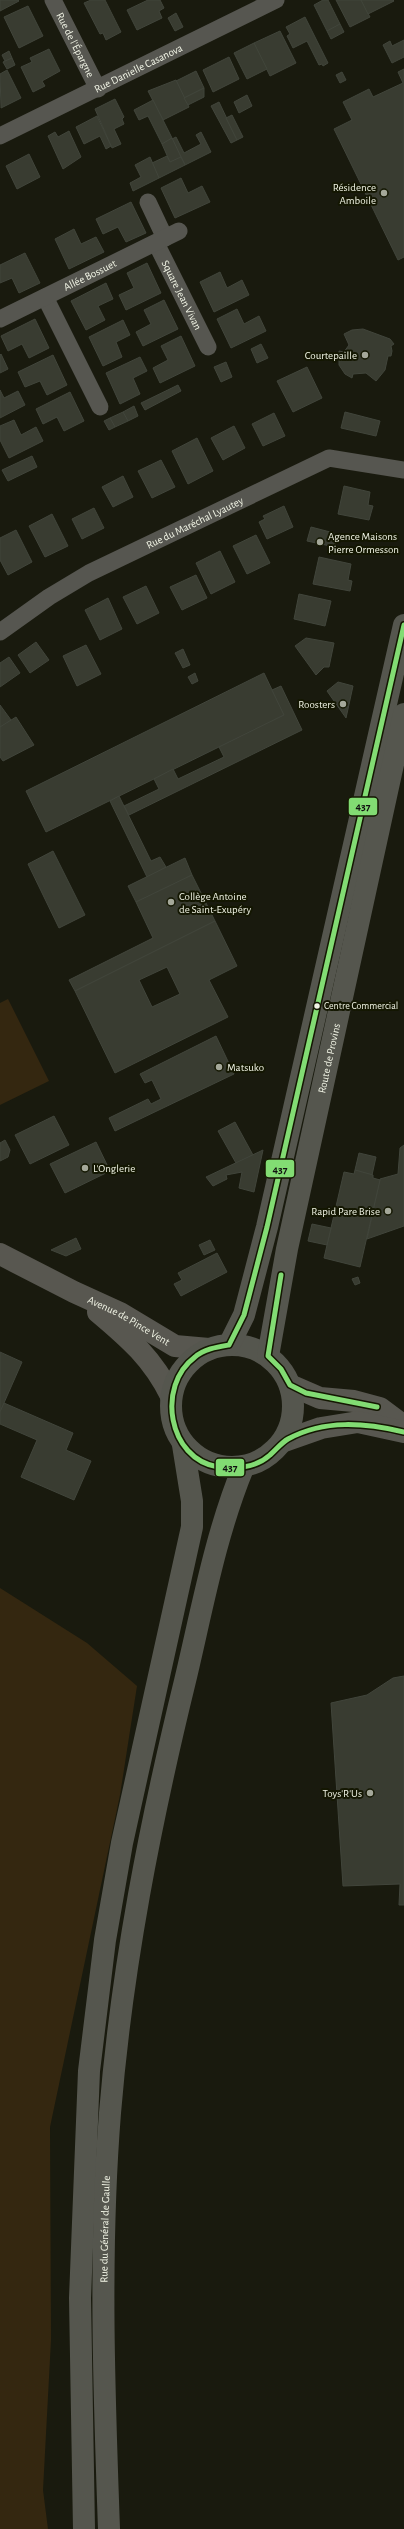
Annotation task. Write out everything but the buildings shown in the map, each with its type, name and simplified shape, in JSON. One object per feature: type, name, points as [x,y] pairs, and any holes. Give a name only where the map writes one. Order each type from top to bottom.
[{"type":"main road","name":"Route de Provins","points":[[219,1347],[244,1315],[265,1234],[404,625]]},
{"type":"main road","name":"Route de Provins","points":[[268,1356],[286,1249],[404,714]]},
{"type":"main road","name":"Avenue de Pince Vent","points":[[0,1254],[74,1292],[120,1313],[175,1346],[219,1347]]},
{"type":"main road","name":"Avenue de Pince Vent","points":[[74,1292],[142,1351],[158,1370],[171,1396]]},
{"type":"main road","points":[[284,1441],[291,1421],[294,1403],[290,1385],[281,1369],[268,1356],[249,1347],[219,1347],[191,1360],[178,1376],[171,1396],[170,1413],[175,1430],[184,1445],[196,1457],[211,1465],[243,1468],[268,1457],[284,1441],[320,1428],[358,1422],[404,1432]]},
{"type":"main road","points":[[290,1385],[320,1398],[354,1401],[380,1408],[404,1426]]},
{"type":"main road","points":[[84,2529],[80,2298],[89,2071],[105,1940],[122,1843],[192,1527],[192,1501],[184,1445]]},
{"type":"main road","name":"Rue du Général de Gaulle","points":[[108,2529],[104,2302],[108,2145],[118,2038],[131,1931],[152,1820],[174,1724],[220,1537],[243,1468]]},
{"type":"street","name":"Rue de l'Épargne","points":[[53,0],[98,89]]},
{"type":"street","name":"Rue Danielle Casanova","points":[[0,136],[276,0]]},
{"type":"street","name":"Square Jean Vivan","points":[[148,202],[167,237],[208,347]]},
{"type":"street","name":"Allée Bossuet","points":[[0,319],[167,237]]},
{"type":"street","points":[[45,297],[100,407]]},
{"type":"street","name":"Rue du Maréchal Lyautey","points":[[0,632],[49,597],[89,573],[329,458],[404,470]]},
{"type":"shaded area","points":[[8,999],[49,1081],[0,1105],[0,1003]]},
{"type":"shaded area","points":[[0,1588],[87,1643],[137,1686],[120,1795],[50,2127],[51,2340],[43,2490],[48,2529],[0,2529]]},
{"type":"transit line","name":"437","points":[[404,625],[267,1227],[244,1315],[229,1345],[202,1352],[183,1370],[175,1385],[172,1402],[173,1420],[178,1436],[188,1451],[201,1461],[218,1467],[232,1468],[253,1465],[265,1459],[288,1439],[316,1428],[360,1425],[375,1426],[404,1432]]},
{"type":"transit line","name":"437","points":[[281,1275],[268,1356],[281,1369],[290,1385],[306,1393],[377,1407]]},
{"type":"place","name":"Résidence Amboile","points":[[384,193]]},
{"type":"place","name":"Courtepaille","points":[[365,355]]},
{"type":"place","name":"Agence Maisons Pierre Ormesson","points":[[320,542]]},
{"type":"place","name":"Roosters","points":[[343,704]]},
{"type":"place","name":"Collège Antoine de Saint-Exupéry","points":[[171,902]]},
{"type":"place","name":"Centre Commercial","points":[[317,1006]]},
{"type":"place","name":"Matsuko","points":[[219,1067]]},
{"type":"place","name":"L'Onglerie","points":[[85,1168]]},
{"type":"place","name":"Rapid Pare Brise","points":[[388,1211]]},
{"type":"place","name":"Toys'R'Us","points":[[370,1793]]}]
